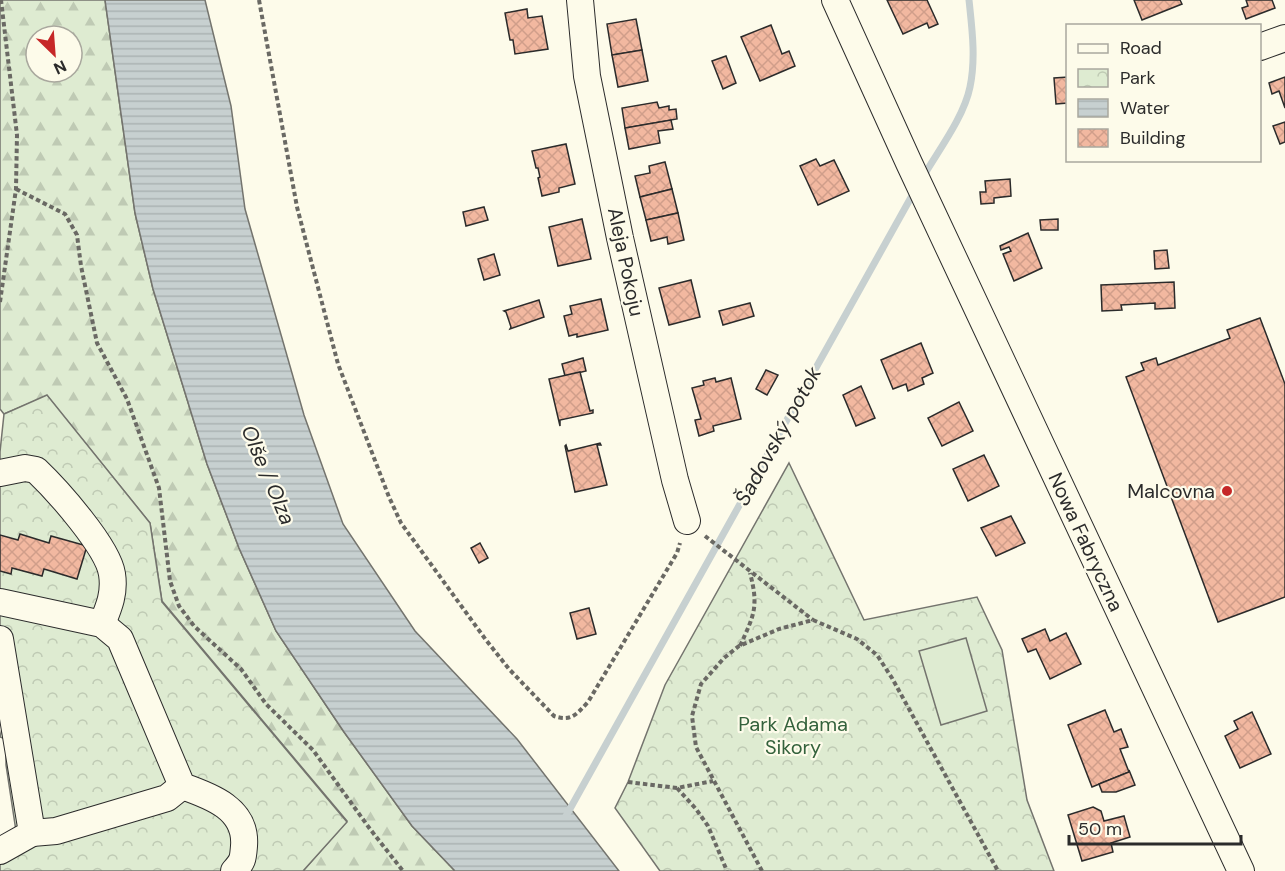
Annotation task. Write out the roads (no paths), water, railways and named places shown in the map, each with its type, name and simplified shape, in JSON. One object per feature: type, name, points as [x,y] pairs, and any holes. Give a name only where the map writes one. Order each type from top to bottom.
[{"type":"street","name":"Aleja Pokoju","points":[[580,0],[587,76],[620,238],[672,468],[695,528]]},
{"type":"street","name":"Nowa Fabryczna","points":[[835,0],[932,213],[1241,871]]},
{"type":"street","points":[[1261,47],[1285,38]]},
{"type":"street","points":[[0,473],[25,468],[36,470],[96,540],[109,560],[113,576],[112,598],[102,624]]},
{"type":"street","points":[[0,602],[102,624],[120,639],[182,786],[214,798],[228,807],[239,819],[245,838],[243,860],[234,871]]},
{"type":"street","points":[[0,639],[32,833]]},
{"type":"street","points":[[0,850],[32,833],[56,831],[167,798],[182,786]]},
{"type":"water","name":"Olše / Olza","points":[[105,0],[205,0],[231,106],[245,209],[304,415],[343,524],[415,631],[517,739],[619,871],[455,871],[412,826],[344,732],[276,631],[239,548],[207,464],[153,289],[135,213]]},
{"type":"waterway","name":"Šadovský potok","points":[[923,177],[956,122],[970,87],[973,54],[969,0]]},
{"type":"waterway","name":"Šadovský potok","points":[[566,816],[914,192]]},
{"type":"place","name":"Malcovna","points":[[1227,491]]},
{"type":"park label","name":"Park Adama Sikory","points":[[793,736]]}]
